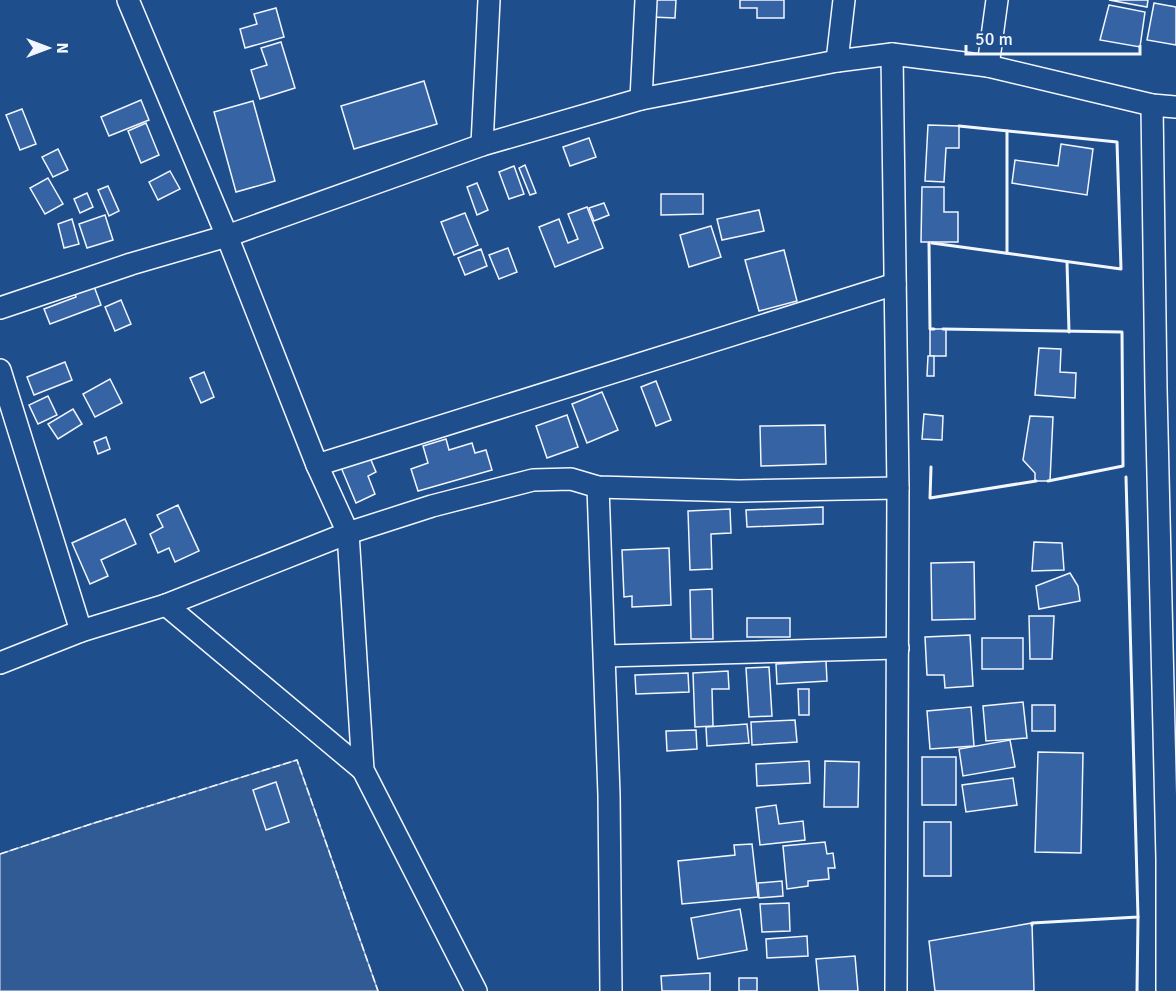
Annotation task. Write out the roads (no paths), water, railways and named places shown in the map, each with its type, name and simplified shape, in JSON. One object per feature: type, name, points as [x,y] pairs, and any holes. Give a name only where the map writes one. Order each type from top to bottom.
[{"type":"street","points":[[128,0],[227,236],[317,465],[348,533],[363,770]]},
{"type":"street","points":[[482,145],[489,0]]},
{"type":"street","points":[[640,99],[646,0]]},
{"type":"street","points":[[837,61],[844,0]]},
{"type":"street","points":[[988,66],[997,0]]},
{"type":"street","points":[[0,308],[131,264],[227,236],[482,145],[640,99],[837,61],[892,54],[988,66],[1152,105],[1176,107]]},
{"type":"street","points":[[892,54],[898,488],[896,991]]},
{"type":"street","points":[[1152,105],[1167,847],[1167,991]]},
{"type":"street","points":[[317,465],[895,284]]},
{"type":"street","points":[[0,370],[81,631]]},
{"type":"street","points":[[0,663],[81,631],[166,605],[348,533],[432,506],[533,480],[571,479],[598,487],[738,491],[898,488]]},
{"type":"street","points":[[598,487],[605,656],[612,991]]},
{"type":"street","points":[[166,605],[363,770],[476,991]]},
{"type":"street","points":[[605,656],[898,648]]}]
